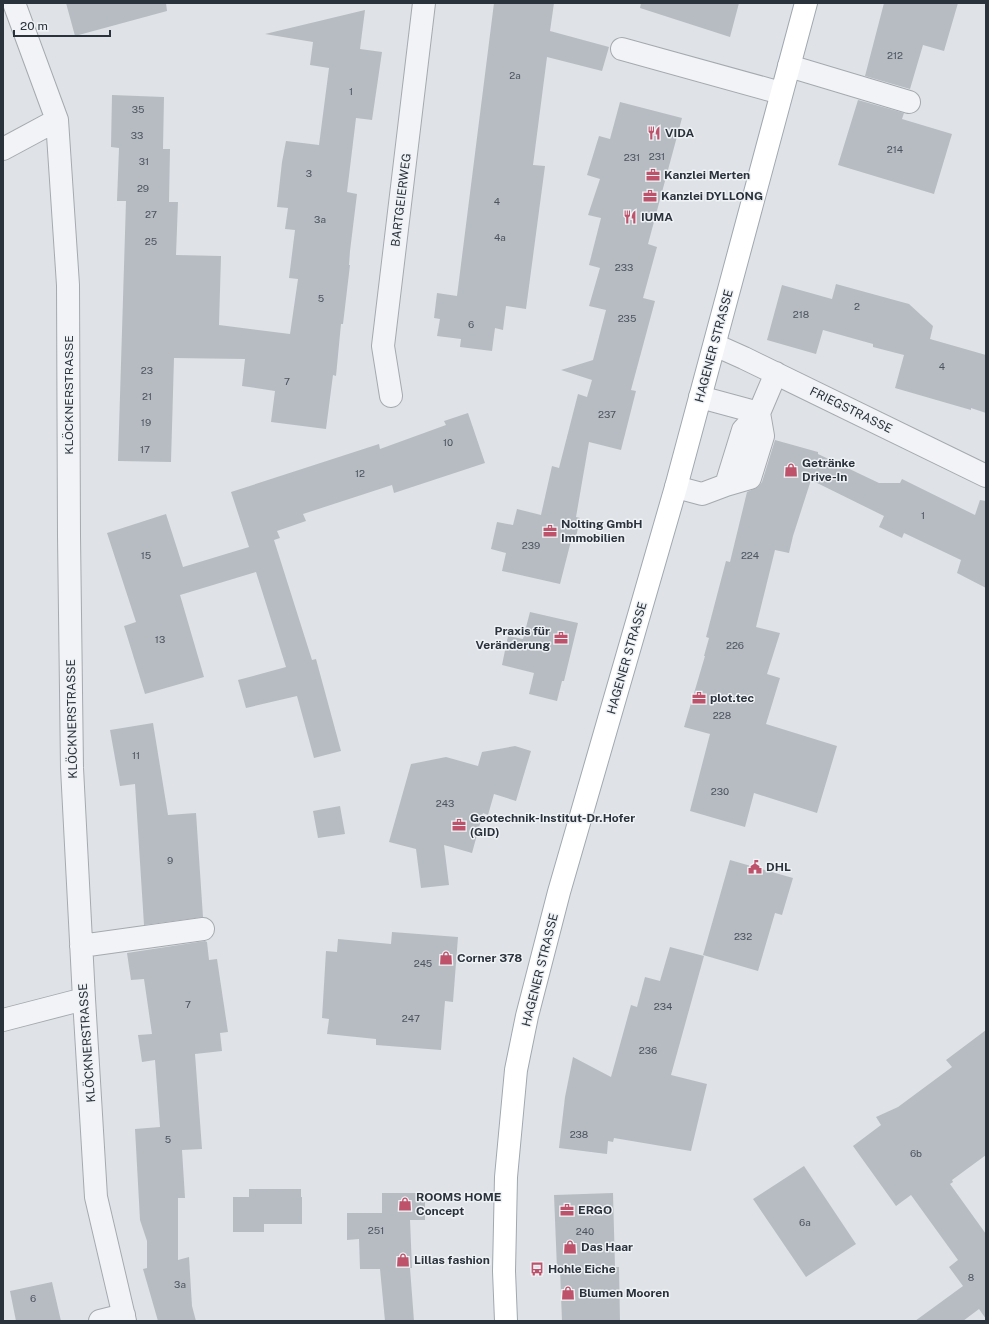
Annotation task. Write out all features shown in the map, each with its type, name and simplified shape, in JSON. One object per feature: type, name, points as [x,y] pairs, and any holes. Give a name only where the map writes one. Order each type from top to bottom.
[{"type":"main road","name":"HAGENER STRASSE","points":[[506,1321],[504,1270],[506,1177],[516,1070],[527,1016],[559,892],[676,487],[806,3]]},
{"type":"street","name":"KLÖCKNERSTRASSE","points":[[14,3],[57,120],[68,285],[72,768],[81,946],[96,1197],[124,1318],[100,1321]]},
{"type":"street","name":"BARTGEIERWEG","points":[[391,396],[383,346],[424,3]]},
{"type":"street","points":[[622,49],[781,93]]},
{"type":"street","points":[[789,66],[909,102]]},
{"type":"street","points":[[3,149],[57,120]]},
{"type":"street","name":"FRIEGSTRASSE","points":[[715,345],[776,373],[986,476]]},
{"type":"street","points":[[676,487],[702,494],[726,486],[743,430],[759,413],[776,373]]},
{"type":"street","points":[[700,397],[759,413]]},
{"type":"street","points":[[81,946],[203,929]]},
{"type":"street","points":[[3,1020],[84,999]]},
{"type":"building","points":[[66,3],[166,3],[167,11],[75,36]]},
{"type":"building","points":[[494,3],[554,3],[550,31],[609,47],[602,71],[547,57],[533,165],[545,166],[526,309],[506,306],[503,330],[495,328],[492,351],[460,347],[461,339],[437,336],[440,319],[434,318],[437,293],[457,296]]},
{"type":"building","points":[[641,3],[739,3],[730,37],[640,8]]},
{"type":"building","points":[[884,3],[958,3],[944,51],[923,45],[910,89],[865,76]]},
{"type":"building","points":[[365,10],[360,49],[382,52],[372,120],[356,118],[347,192],[357,194],[343,324],[341,324],[336,376],[333,375],[326,429],[271,422],[275,391],[242,386],[245,359],[174,358],[171,462],[118,461],[126,201],[117,201],[119,148],[111,147],[112,95],[164,97],[163,149],[170,149],[169,202],[178,202],[176,255],[221,256],[219,325],[290,334],[298,279],[289,278],[295,230],[285,229],[288,208],[277,207],[282,162],[286,141],[319,145],[329,68],[310,65],[313,42],[265,34]]},
{"type":"building","points":[[858,100],[904,113],[902,119],[952,134],[934,194],[838,165]]},
{"type":"building","points":[[620,102],[682,118],[648,244],[657,247],[643,298],[655,301],[631,390],[636,391],[621,450],[589,442],[576,517],[580,518],[575,542],[571,541],[560,584],[502,571],[506,553],[491,549],[497,522],[513,525],[517,509],[541,515],[552,466],[559,468],[578,394],[587,397],[592,380],[561,370],[593,360],[606,310],[589,306],[600,268],[589,265],[601,218],[588,215],[600,179],[587,175],[599,136],[610,139]]},
{"type":"building","points":[[836,284],[909,304],[933,326],[930,339],[986,355],[986,413],[895,388],[904,355],[873,347],[873,344],[823,330],[816,354],[767,340],[782,285],[832,299]]},
{"type":"building","points":[[468,413],[485,463],[394,493],[392,485],[303,514],[306,521],[277,531],[280,538],[274,540],[312,660],[316,659],[341,751],[314,758],[297,696],[246,708],[238,680],[286,667],[256,572],[180,595],[204,677],[145,694],[124,626],[136,622],[107,533],[166,514],[183,567],[249,547],[231,492],[379,444],[380,449],[446,425],[444,421]]},
{"type":"building","points":[[775,440],[818,452],[818,454],[879,483],[900,483],[902,479],[975,515],[980,500],[986,501],[986,588],[957,573],[961,560],[904,533],[902,538],[879,527],[884,516],[811,480],[789,553],[775,550],[756,627],[780,633],[767,674],[780,678],[766,724],[837,746],[817,813],[754,793],[745,827],[690,811],[710,734],[684,727],[705,656],[709,638],[706,637],[726,561],[730,562],[747,492],[758,487],[762,482]]},
{"type":"building","points":[[530,612],[578,623],[564,681],[562,681],[557,701],[529,694],[534,673],[502,665],[508,636],[523,639]]},
{"type":"building","points":[[153,723],[168,815],[196,813],[203,917],[144,925],[135,784],[120,786],[110,730]]},
{"type":"building","points":[[515,746],[531,751],[516,801],[494,794],[488,815],[483,813],[472,853],[444,845],[449,885],[421,888],[416,849],[389,842],[411,764],[446,757],[478,766],[482,752]]},
{"type":"building","points":[[340,806],[345,834],[318,838],[313,811]]},
{"type":"building","points":[[730,860],[793,878],[782,915],[775,913],[758,971],[703,955]]},
{"type":"building","points":[[392,932],[458,937],[453,1002],[445,1001],[441,1050],[376,1045],[376,1039],[327,1034],[329,1019],[322,1018],[326,951],[337,952],[338,939],[391,944]]},
{"type":"building","points":[[205,941],[207,942],[209,960],[217,959],[228,1032],[220,1033],[222,1051],[195,1054],[202,1149],[182,1150],[185,1198],[178,1198],[178,1260],[189,1257],[192,1306],[196,1321],[158,1321],[143,1269],[147,1268],[147,1241],[140,1220],[135,1129],[160,1127],[155,1060],[142,1062],[138,1035],[152,1034],[144,979],[131,980],[127,953]]},
{"type":"building","points":[[670,947],[704,956],[671,1075],[707,1084],[691,1151],[614,1138],[613,1142],[608,1141],[607,1154],[559,1148],[565,1097],[573,1057],[611,1077],[631,1005],[637,1007],[645,977],[660,981]]},
{"type":"building","points":[[986,1030],[986,1155],[952,1180],[953,1182],[950,1184],[986,1234],[986,1319],[979,1309],[963,1321],[915,1321],[963,1286],[949,1267],[958,1260],[911,1195],[896,1206],[853,1146],[881,1125],[876,1117],[898,1107],[952,1067],[946,1060]]},
{"type":"building","points":[[804,1166],[856,1244],[806,1277],[753,1199]]},
{"type":"building","points":[[249,1189],[301,1189],[302,1224],[264,1224],[264,1232],[233,1232],[233,1197],[249,1197]]},
{"type":"building","points":[[382,1193],[425,1193],[425,1220],[410,1220],[412,1268],[410,1268],[414,1321],[385,1321],[380,1269],[360,1269],[359,1239],[347,1240],[347,1213],[382,1213]]},
{"type":"building","points":[[613,1193],[615,1267],[619,1267],[620,1321],[562,1321],[560,1269],[557,1269],[554,1195]]},
{"type":"building","points":[[52,1282],[61,1321],[16,1321],[10,1291]]},
{"type":"place","name":"VIDA","points":[[654,133]]},
{"type":"place","name":"Kanzlei Merten","points":[[653,175]]},
{"type":"place","name":"Kanzlei DYLLONG","points":[[650,196]]},
{"type":"place","name":"IUMA","points":[[630,217]]},
{"type":"place","name":"Getränke Drive-In","points":[[791,470]]},
{"type":"place","name":"Nolting GmbH Immobilien","points":[[550,531]]},
{"type":"place","name":"Praxis für Veränderung","points":[[561,638]]},
{"type":"place","name":"plot.tec","points":[[699,698]]},
{"type":"place","name":"Geotechnik-Institut-Dr.Hofer (GID)","points":[[459,825]]},
{"type":"place","name":"DHL","points":[[755,867]]},
{"type":"place","name":"Corner 378","points":[[446,958]]},
{"type":"place","name":"ROOMS HOME Concept","points":[[405,1204]]},
{"type":"place","name":"ERGO","points":[[567,1210]]},
{"type":"place","name":"Das Haar","points":[[570,1247]]},
{"type":"place","name":"Lillas fashion","points":[[403,1260]]},
{"type":"place","name":"Hohle Eiche","points":[[537,1269]]},
{"type":"place","name":"Blumen Mooren","points":[[568,1293]]}]
